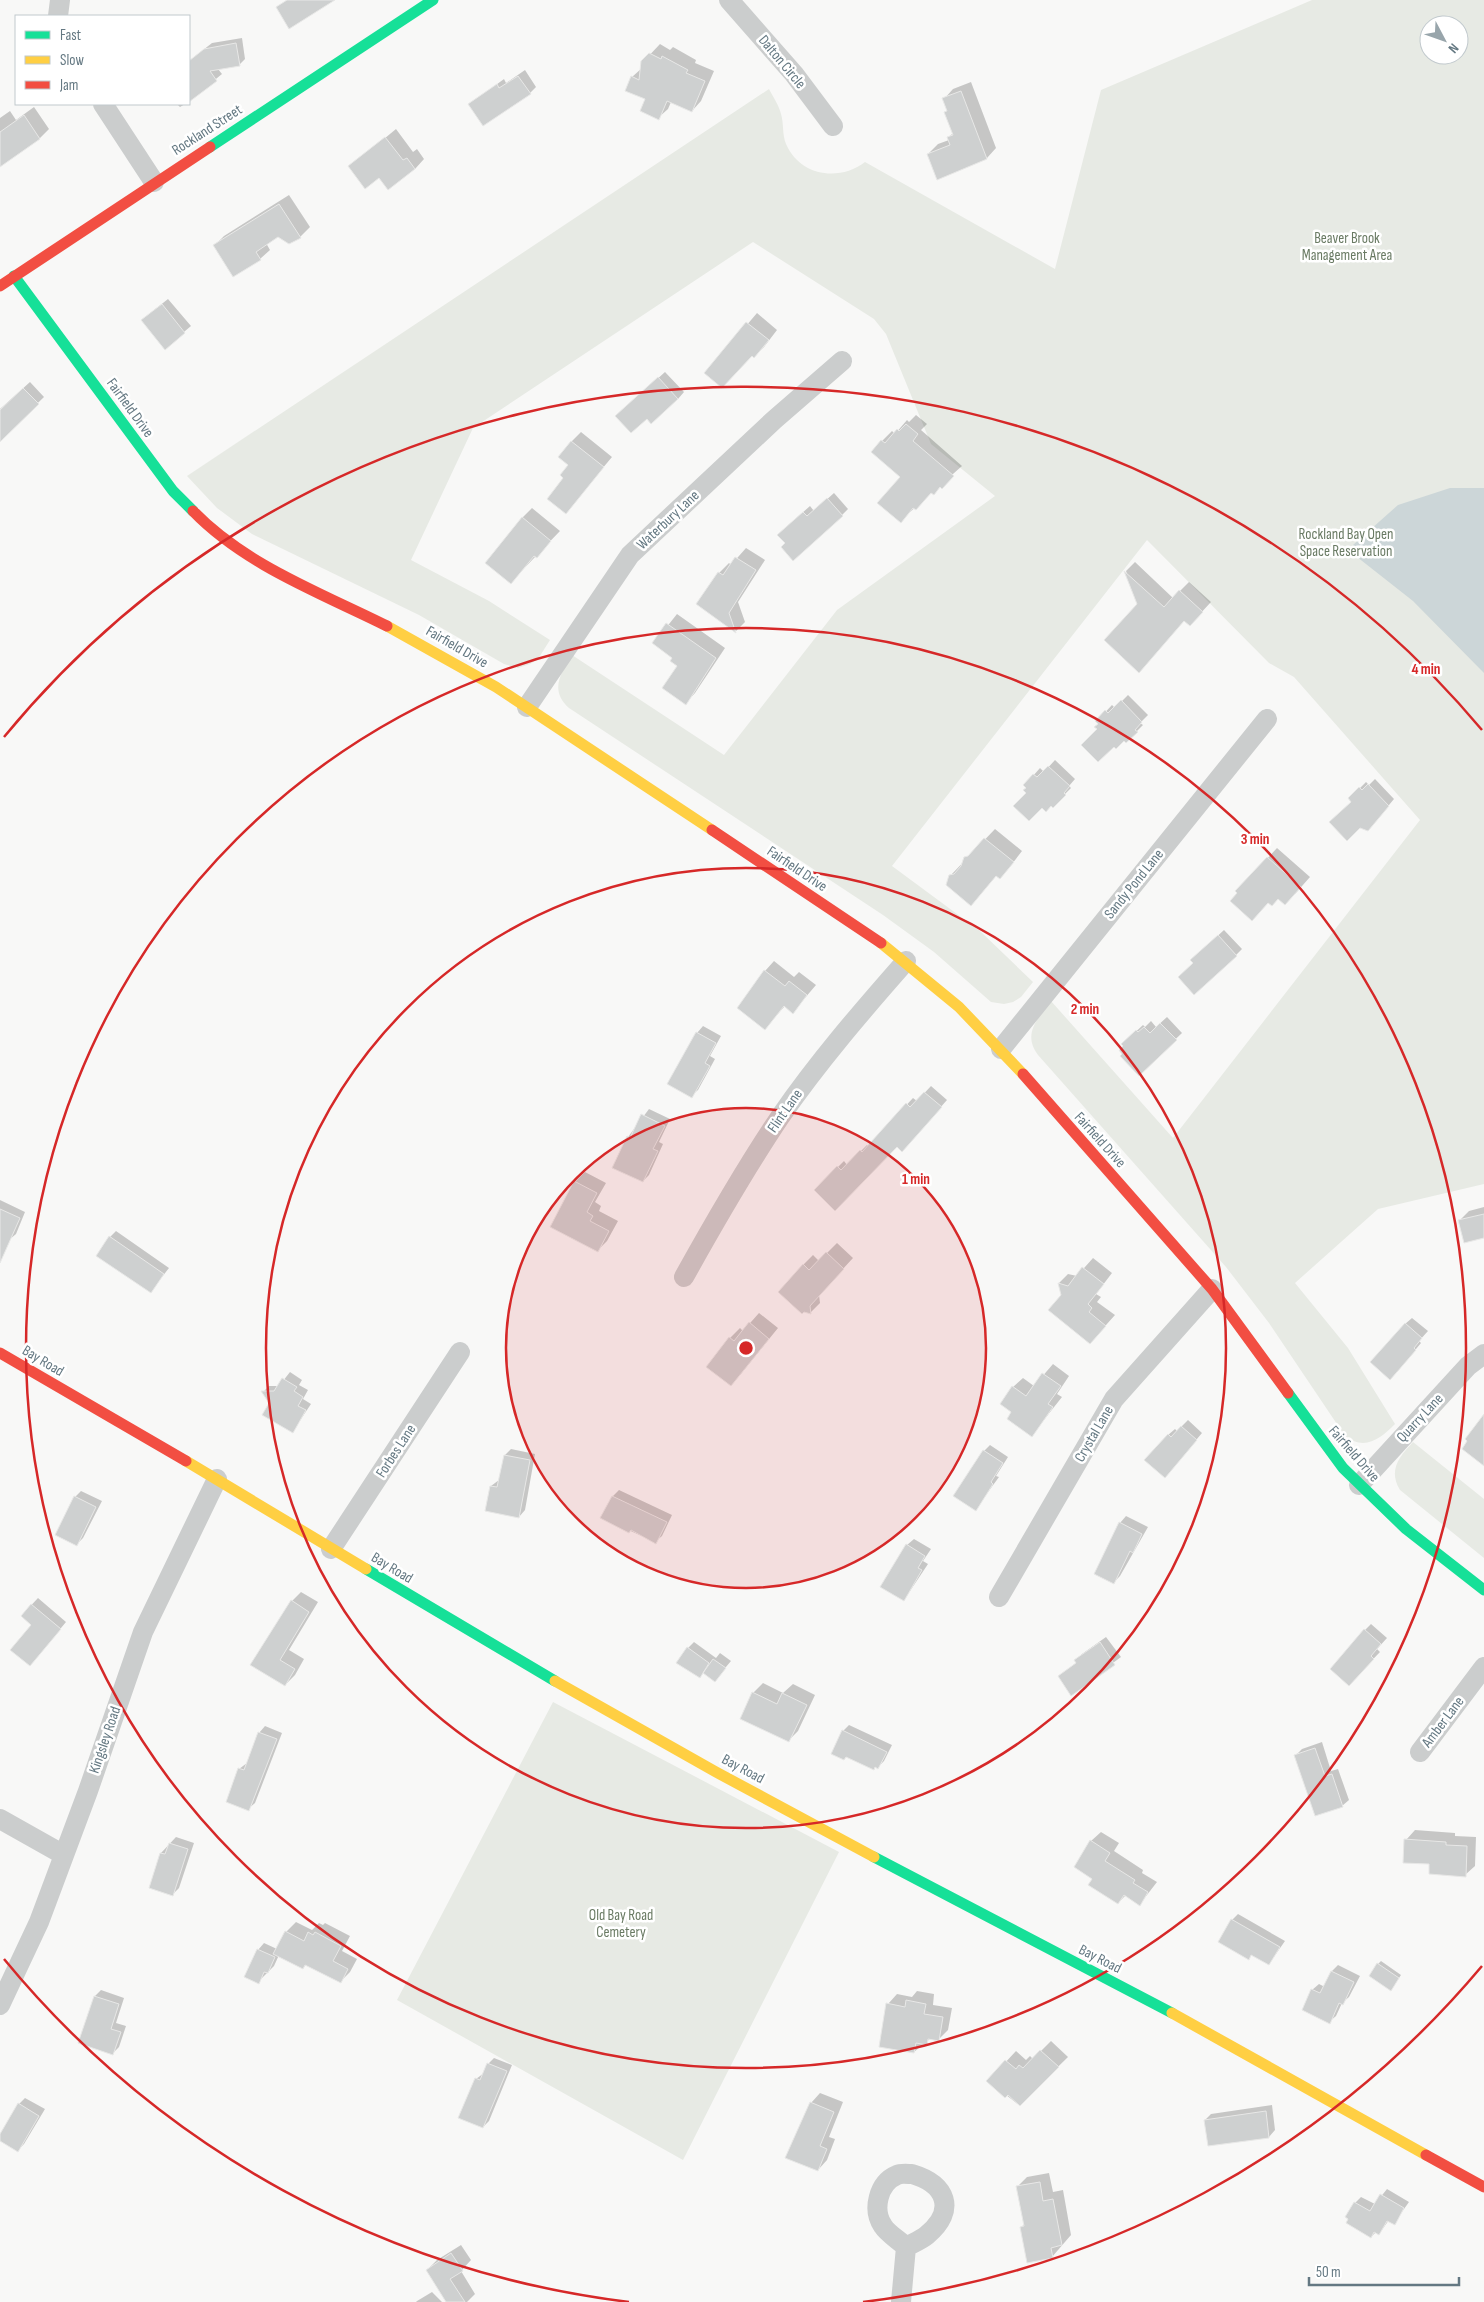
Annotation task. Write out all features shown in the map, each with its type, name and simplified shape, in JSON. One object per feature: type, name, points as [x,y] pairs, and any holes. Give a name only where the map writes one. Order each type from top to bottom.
[{"type":"street","points":[[58,15],[60,0]]},
{"type":"street","name":"Rockland Street","points":[[0,286],[154,182],[433,0]]},
{"type":"street","name":"Dalton Circle","points":[[729,0],[794,74],[833,126]]},
{"type":"street","points":[[104,105],[154,182]]},
{"type":"street","name":"Fairfield Drive","points":[[14,276],[173,491],[214,533],[253,560],[410,637],[527,707],[906,961],[974,1020],[1212,1289],[1242,1327],[1328,1450],[1359,1485],[1406,1529],[1484,1590]]},
{"type":"street","name":"Waterbury Lane","points":[[527,707],[630,556],[774,420],[842,361]]},
{"type":"street","name":"Sandy Pond Lane","points":[[1000,1049],[1267,719]]},
{"type":"street","name":"Flint Lane","points":[[684,1277],[738,1180],[781,1116],[841,1034],[906,961]]},
{"type":"street","name":"Crystal Lane","points":[[999,1597],[1114,1399],[1212,1289]]},
{"type":"street","name":"Forbes Lane","points":[[331,1549],[460,1352]]},
{"type":"street","name":"Bay Road","points":[[0,1353],[217,1479],[472,1633],[716,1772],[946,1896],[1160,2006],[1484,2187]]},
{"type":"street","name":"Quarry Lane","points":[[1359,1485],[1468,1366],[1484,1354]]},
{"type":"street","name":"Kingsley Road","points":[[0,2005],[38,1922],[64,1854],[142,1632],[217,1479]]},
{"type":"street","name":"Amber Lane","points":[[1420,1752],[1484,1668]]},
{"type":"street","points":[[0,1819],[64,1854]]},
{"type":"street","points":[[901,2302],[906,2247]]},
{"type":"green space","name":"Rockland Bay Open Space Reservation","points":[[1312,0],[1484,0],[1484,1184],[1378,1209],[1295,1283],[1348,1348],[1395,1424],[1378,1438],[1366,1443],[1359,1443],[1345,1436],[1269,1323],[1226,1267],[1038,1055],[1031,1040],[1037,1020],[1051,1001],[1173,1138],[1420,820],[1294,677],[1269,663],[1147,540],[892,866],[980,931],[1033,982],[1021,997],[1013,1002],[1004,1004],[991,1002],[934,952],[883,915],[569,708],[559,695],[558,688],[561,675],[572,655],[724,755],[837,610],[995,496],[931,444],[886,334],[874,319],[753,242],[473,428],[411,560],[489,601],[550,640],[538,659],[518,668],[504,664],[419,615],[252,534],[217,508],[187,476],[769,89],[780,111],[786,144],[792,155],[810,169],[832,174],[855,168],[865,162],[1055,269],[1101,90]]},
{"type":"green space","points":[[1413,1442],[1484,1499],[1484,1558],[1400,1490],[1395,1470],[1403,1453]]},
{"type":"green space","name":"Old Bay Road Cemetery","points":[[553,1702],[839,1852],[683,2160],[397,2000]]},
{"type":"shaded area","points":[[1450,488],[1484,488],[1484,673],[1413,601],[1352,553],[1353,545],[1398,505]]},
{"type":"building","points":[[287,0],[335,0],[289,29],[276,7]]},
{"type":"building","points":[[236,43],[240,66],[210,71],[217,81],[190,101],[190,60],[204,49]]},
{"type":"building","points":[[649,53],[661,59],[662,56],[688,70],[686,73],[705,81],[692,112],[667,101],[659,120],[640,111],[645,99],[625,91],[631,76],[639,80],[641,61]]},
{"type":"building","points":[[518,76],[531,94],[483,126],[468,104],[497,84],[499,88]]},
{"type":"building","points":[[961,91],[987,159],[937,180],[927,154],[950,145],[947,137],[953,135],[944,112],[947,111],[942,98]]},
{"type":"building","points":[[24,115],[40,139],[0,167],[0,132]]},
{"type":"building","points":[[385,137],[403,160],[407,158],[415,169],[388,190],[379,178],[365,189],[348,166]]},
{"type":"building","points":[[279,204],[301,238],[289,244],[278,237],[256,252],[261,260],[233,277],[213,245]]},
{"type":"building","points":[[162,304],[185,333],[165,350],[141,320]]},
{"type":"building","points":[[746,322],[769,340],[754,358],[752,356],[722,388],[704,373]]},
{"type":"building","points":[[658,377],[678,399],[651,424],[647,419],[631,433],[615,416]]},
{"type":"building","points":[[23,388],[39,404],[0,442],[0,410]]},
{"type":"building","points":[[906,424],[918,434],[913,441],[954,476],[942,489],[940,487],[934,495],[931,493],[916,510],[913,508],[901,523],[877,503],[900,477],[871,452],[881,440],[885,443],[897,429],[899,431]]},
{"type":"building","points":[[571,441],[604,467],[566,514],[547,499],[563,478],[560,475],[568,465],[558,457]]},
{"type":"building","points":[[827,498],[843,516],[793,561],[781,547],[785,543],[777,535],[803,512],[807,516]]},
{"type":"building","points":[[522,517],[551,541],[537,558],[534,556],[511,584],[485,563]]},
{"type":"building","points":[[735,557],[756,570],[729,613],[736,633],[696,604],[718,572],[723,575]]},
{"type":"building","points":[[1124,571],[1164,607],[1179,590],[1203,612],[1190,626],[1184,621],[1139,673],[1104,640],[1137,604]]},
{"type":"building","points":[[666,623],[716,658],[686,705],[662,688],[677,666],[670,661],[672,658],[652,643]]},
{"type":"building","points":[[1121,700],[1142,722],[1135,730],[1138,732],[1126,743],[1124,741],[1116,749],[1114,747],[1098,762],[1081,745],[1097,729],[1094,727],[1098,724],[1095,721],[1105,710],[1108,713]]},
{"type":"building","points":[[1048,766],[1070,786],[1064,793],[1066,795],[1053,808],[1051,806],[1046,812],[1042,808],[1029,821],[1013,806],[1026,793],[1023,790],[1026,788],[1023,785],[1033,774],[1037,777]]},
{"type":"building","points":[[1368,784],[1389,806],[1368,831],[1360,828],[1347,841],[1329,822],[1351,802],[1348,798],[1359,787],[1362,790]]},
{"type":"building","points":[[984,838],[1014,862],[1000,879],[996,876],[971,906],[946,885],[949,875],[954,874],[961,866],[964,857],[968,856]]},
{"type":"building","points":[[1267,857],[1301,887],[1285,905],[1278,899],[1272,906],[1268,903],[1252,921],[1230,901],[1237,893],[1235,891]]},
{"type":"building","points":[[1218,935],[1237,956],[1194,995],[1178,977],[1193,963],[1190,960]]},
{"type":"building","points":[[764,970],[785,986],[789,981],[807,995],[793,1014],[784,1006],[765,1030],[737,1008]]},
{"type":"building","points":[[1160,1023],[1177,1040],[1139,1076],[1120,1056],[1122,1054],[1119,1050],[1123,1046],[1121,1044],[1136,1030],[1138,1032],[1144,1027],[1150,1033]]},
{"type":"building","points":[[696,1032],[716,1043],[705,1063],[710,1066],[692,1098],[667,1084]]},
{"type":"building","points":[[924,1092],[942,1107],[902,1152],[897,1147],[835,1211],[814,1190],[837,1166],[841,1170],[860,1150],[862,1152],[906,1103],[910,1107]]},
{"type":"building","points":[[641,1114],[665,1126],[653,1149],[658,1151],[643,1182],[612,1168],[627,1136],[630,1138]]},
{"type":"building","points":[[574,1181],[597,1193],[587,1212],[593,1216],[590,1221],[609,1231],[598,1252],[550,1227]]},
{"type":"building","points":[[0,1209],[20,1218],[0,1263]]},
{"type":"building","points":[[1484,1214],[1484,1238],[1464,1243],[1458,1220]]},
{"type":"building","points":[[109,1236],[164,1274],[151,1293],[96,1256]]},
{"type":"building","points":[[826,1252],[844,1269],[810,1306],[811,1314],[804,1312],[802,1314],[778,1292],[803,1264],[809,1270]]},
{"type":"building","points":[[1082,1267],[1104,1284],[1088,1304],[1092,1308],[1089,1312],[1106,1326],[1090,1344],[1048,1310],[1061,1295],[1058,1283],[1068,1286]]},
{"type":"building","points":[[749,1322],[769,1339],[731,1386],[706,1367],[729,1337],[734,1341]]},
{"type":"building","points":[[1405,1323],[1422,1338],[1414,1348],[1416,1350],[1390,1380],[1370,1362]]},
{"type":"building","points":[[1042,1373],[1061,1386],[1048,1404],[1053,1407],[1032,1437],[1007,1419],[1011,1412],[1000,1404],[1012,1386],[1026,1396]]},
{"type":"building","points":[[282,1378],[297,1387],[294,1391],[303,1397],[298,1406],[306,1410],[293,1433],[262,1415],[269,1403],[261,1391],[274,1391]]},
{"type":"building","points":[[1484,1414],[1484,1466],[1462,1449],[1467,1441],[1465,1439]]},
{"type":"building","points":[[1181,1426],[1197,1440],[1165,1478],[1144,1460],[1168,1434],[1171,1437]]},
{"type":"building","points":[[983,1450],[1003,1463],[991,1482],[993,1484],[976,1511],[953,1496]]},
{"type":"building","points":[[504,1455],[530,1460],[519,1518],[485,1511],[490,1486],[497,1487]]},
{"type":"building","points":[[74,1496],[96,1507],[77,1546],[55,1535]]},
{"type":"building","points":[[612,1496],[667,1522],[656,1544],[631,1530],[629,1533],[600,1518]]},
{"type":"building","points":[[1119,1522],[1142,1534],[1133,1553],[1130,1551],[1114,1584],[1094,1574]]},
{"type":"building","points":[[906,1544],[925,1556],[918,1568],[922,1570],[904,1601],[880,1587]]},
{"type":"building","points":[[291,1600],[309,1612],[280,1660],[295,1669],[285,1686],[250,1665]]},
{"type":"building","points":[[31,1604],[61,1629],[30,1666],[10,1650],[31,1625],[21,1616]]},
{"type":"building","points":[[1364,1629],[1381,1644],[1371,1656],[1374,1659],[1349,1686],[1330,1669]]},
{"type":"building","points":[[1100,1642],[1115,1665],[1071,1696],[1058,1676],[1076,1663],[1074,1660]]},
{"type":"building","points":[[687,1647],[709,1663],[700,1678],[676,1663]]},
{"type":"building","points":[[713,1659],[726,1668],[715,1682],[703,1673]]},
{"type":"building","points":[[752,1692],[777,1704],[782,1693],[807,1705],[789,1742],[740,1719]]},
{"type":"building","points":[[842,1730],[887,1752],[878,1769],[875,1767],[874,1770],[846,1757],[844,1760],[831,1754]]},
{"type":"building","points":[[258,1732],[277,1739],[249,1811],[226,1802],[238,1768],[244,1770]]},
{"type":"building","points":[[1315,1748],[1325,1776],[1332,1774],[1343,1807],[1315,1816],[1294,1755]]},
{"type":"building","points":[[1404,1839],[1446,1842],[1446,1845],[1467,1846],[1466,1877],[1429,1874],[1429,1864],[1403,1863]]},
{"type":"building","points":[[1090,1840],[1110,1853],[1105,1861],[1135,1880],[1133,1883],[1148,1892],[1140,1906],[1124,1895],[1118,1904],[1088,1885],[1092,1879],[1074,1867]]},
{"type":"building","points":[[169,1843],[188,1849],[173,1896],[149,1888],[160,1853],[165,1854]]},
{"type":"building","points":[[1231,1919],[1280,1947],[1269,1965],[1251,1955],[1249,1960],[1218,1942]]},
{"type":"building","points":[[285,1931],[304,1941],[308,1932],[313,1935],[315,1932],[341,1946],[333,1961],[348,1969],[341,1983],[305,1965],[303,1969],[273,1954]]},
{"type":"building","points":[[257,1949],[275,1957],[268,1973],[264,1972],[259,1984],[244,1977]]},
{"type":"building","points":[[1377,1963],[1399,1978],[1391,1991],[1369,1976]]},
{"type":"building","points":[[1331,1971],[1354,1982],[1343,2005],[1339,2003],[1330,2024],[1302,2010],[1311,1989],[1320,1993]]},
{"type":"building","points":[[94,1996],[119,2004],[111,2029],[121,2032],[113,2055],[78,2043]]},
{"type":"building","points":[[906,2000],[926,2004],[924,2014],[943,2017],[939,2041],[928,2039],[927,2045],[916,2043],[914,2053],[879,2047],[886,2003],[905,2007]]},
{"type":"building","points":[[1040,2050],[1059,2067],[1020,2106],[1008,2095],[1005,2098],[986,2081],[1005,2060],[1016,2069],[1019,2065],[1023,2068]]},
{"type":"building","points":[[487,2063],[507,2071],[483,2128],[458,2118],[475,2078],[480,2080]]},
{"type":"building","points":[[810,2102],[834,2112],[820,2146],[827,2149],[818,2171],[785,2158]]},
{"type":"building","points":[[18,2103],[39,2116],[18,2152],[0,2141],[0,2134]]},
{"type":"building","points":[[1266,2111],[1269,2138],[1208,2146],[1204,2120]]},
{"type":"building","points":[[1040,2182],[1043,2201],[1053,2199],[1062,2245],[1051,2248],[1053,2258],[1027,2263],[1020,2227],[1024,2226],[1016,2186]]},
{"type":"building","points":[[1380,2194],[1404,2208],[1395,2225],[1387,2221],[1379,2235],[1374,2232],[1371,2238],[1346,2223],[1348,2219],[1345,2217],[1354,2202],[1370,2211]]},
{"type":"building","points":[[451,2253],[463,2271],[450,2279],[465,2302],[446,2302],[426,2270]]},
{"type":"traffic: fast","points":[[210,147],[433,0]]},
{"type":"traffic: fast","points":[[14,276],[173,491],[193,511]]},
{"type":"traffic: fast","points":[[1288,1393],[1343,1468],[1406,1529],[1484,1590]]},
{"type":"traffic: fast","points":[[366,1569],[555,1681]]},
{"type":"traffic: fast","points":[[874,1857],[1172,2013]]},
{"type":"traffic: slow","points":[[387,626],[496,687],[712,830]]},
{"type":"traffic: slow","points":[[881,943],[959,1007],[1023,1074]]},
{"type":"traffic: slow","points":[[186,1461],[366,1569]]},
{"type":"traffic: slow","points":[[555,1681],[716,1772],[874,1857]]},
{"type":"traffic: slow","points":[[1172,2013],[1426,2155]]},
{"type":"traffic: jam","points":[[0,286],[210,147]]},
{"type":"traffic: jam","points":[[193,511],[236,547],[260,562],[310,589],[387,626]]},
{"type":"traffic: jam","points":[[712,830],[881,943]]},
{"type":"traffic: jam","points":[[1023,1074],[1212,1289],[1288,1393]]},
{"type":"traffic: jam","points":[[0,1353],[186,1461]]},
{"type":"traffic: jam","points":[[1426,2155],[1484,2187]]},
{"type":"park label","name":"Beaver Brook Management Area","points":[[1347,246]]}]
